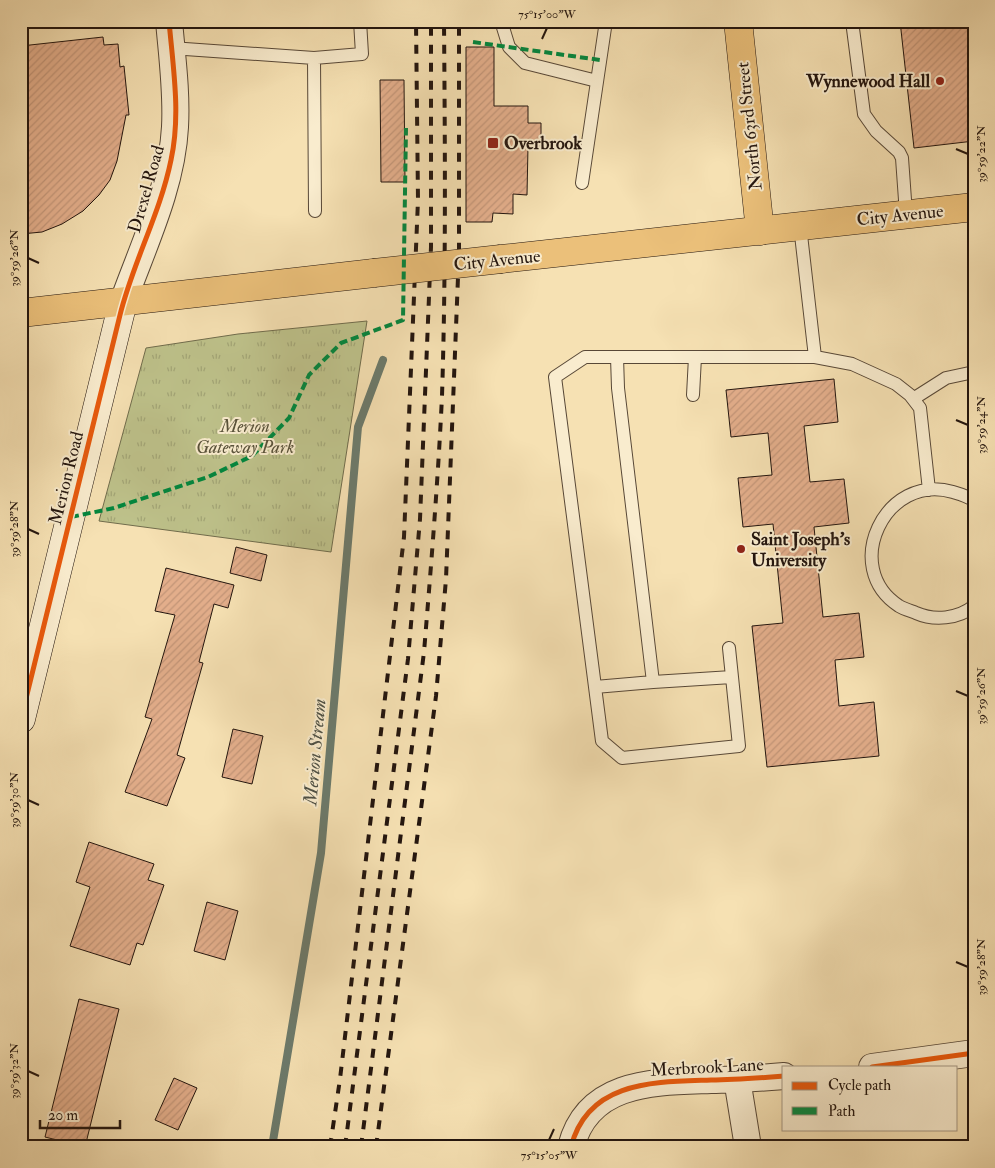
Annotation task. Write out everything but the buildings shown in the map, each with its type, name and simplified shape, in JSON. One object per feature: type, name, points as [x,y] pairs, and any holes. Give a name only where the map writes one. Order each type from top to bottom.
[{"type":"main road","name":"North 63rd Street","points":[[738,21],[760,230]]},
{"type":"main road","name":"City Avenue","points":[[21,313],[974,206]]},
{"type":"street","name":"Drexel Road","points":[[123,302],[162,193],[171,160],[175,120],[168,21]]},
{"type":"street","name":"Merion Road","points":[[21,719],[123,302]]},
{"type":"street","points":[[880,1066],[974,1054]]},
{"type":"street","name":"Merbrook Lane","points":[[571,1147],[580,1126],[589,1113],[607,1097],[626,1087],[653,1082],[737,1080],[782,1076]]},
{"type":"street","points":[[737,1080],[748,1147]]},
{"type":"lane","points":[[171,48],[314,58],[362,54],[360,21]]},
{"type":"lane","points":[[502,21],[509,47],[526,64],[597,81]]},
{"type":"lane","points":[[582,183],[606,21]]},
{"type":"lane","points":[[852,21],[864,114],[876,130],[899,152],[902,158],[906,214]]},
{"type":"lane","points":[[314,58],[315,211]]},
{"type":"lane","points":[[800,226],[815,357]]},
{"type":"lane","points":[[730,648],[740,746],[622,758],[602,741],[555,377],[585,357],[815,357],[852,364],[896,384],[920,408],[929,490]]},
{"type":"lane","points":[[617,357],[618,388],[653,682]]},
{"type":"lane","points":[[693,395],[695,357]]},
{"type":"lane","points":[[913,399],[946,378],[974,372]]},
{"type":"lane","points":[[974,501],[970,497],[940,488],[918,491],[898,501],[882,518],[874,538],[872,552],[875,574],[882,589],[898,605],[926,617],[948,617],[974,606]]},
{"type":"lane","points":[[595,688],[732,677]]},
{"type":"green space","name":"Merion Gateway Park","points":[[367,321],[331,552],[99,521],[146,348],[238,334]]},
{"type":"waterway","name":"Merion Stream","points":[[272,1147],[321,853],[358,427],[383,360]]},
{"type":"railway","points":[[330,1147],[340,1079],[404,537],[418,200],[416,21]]},
{"type":"railway","points":[[345,1147],[408,659],[420,519],[431,247],[431,21]]},
{"type":"railway","points":[[361,1147],[424,652],[434,524],[443,349],[445,208],[444,21]]},
{"type":"railway","points":[[376,1147],[436,696],[446,579],[459,252],[459,21]]},
{"type":"marked path","points":[[473,42],[600,60]]},
{"type":"marked path","points":[[71,517],[114,508],[208,477],[252,456],[289,418],[309,375],[341,343],[403,320],[406,128]]},
{"type":"cycle path","points":[[21,719],[125,295],[160,200],[171,160],[176,108],[169,21]]},
{"type":"cycle path","points":[[879,1066],[974,1053]]},
{"type":"cycle path","points":[[571,1147],[580,1125],[592,1109],[608,1097],[627,1089],[647,1084],[668,1082],[782,1076]]},
{"type":"place","name":"Wynnewood Hall","points":[[940,81]]},
{"type":"place","name":"Overbrook","points":[[493,143]]},
{"type":"place","name":"Saint Joseph's University","points":[[741,549]]}]
